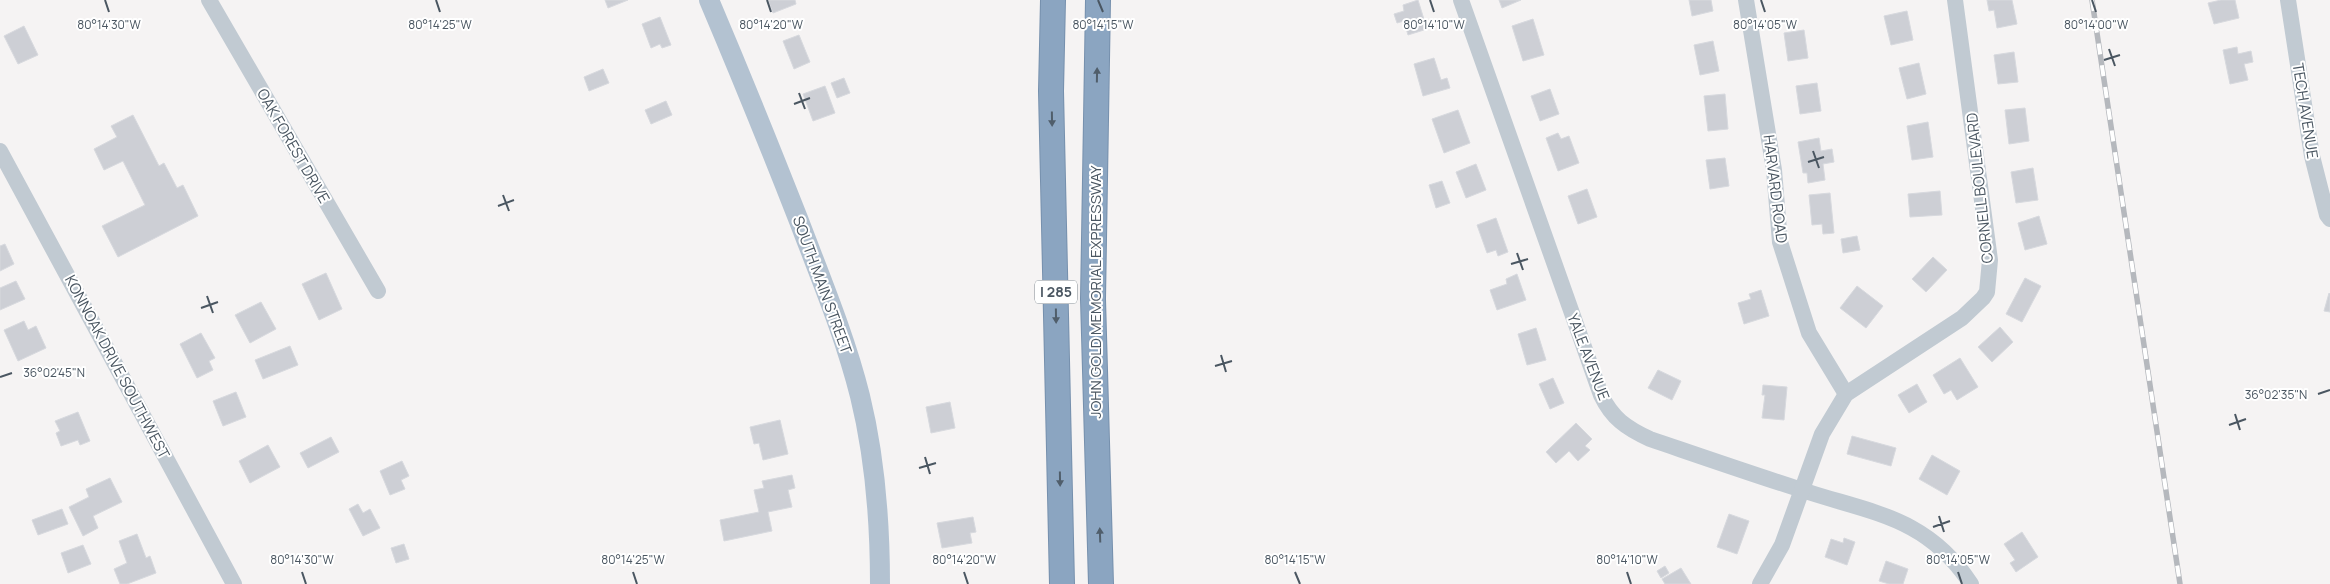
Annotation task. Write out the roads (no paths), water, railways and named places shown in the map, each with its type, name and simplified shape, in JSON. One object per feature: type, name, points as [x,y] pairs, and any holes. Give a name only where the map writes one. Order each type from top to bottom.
[{"type":"highway","points":[[1039,0],[1051,91]]},
{"type":"highway","name":"I 285","points":[[1053,0],[1051,91],[1062,584]]},
{"type":"highway","name":"JOHN GOLD MEMORIAL EXPRESSWAY","points":[[1099,6],[1094,299],[1101,584]]},
{"type":"main road","name":"SOUTH MAIN STREET","points":[[709,0],[766,137],[846,347],[860,398],[872,458],[879,531],[880,584]]},
{"type":"street","name":"OAK FOREST DRIVE","points":[[208,0],[378,291]]},
{"type":"street","name":"YALE AVENUE","points":[[1461,0],[1569,309],[1608,408],[1617,420],[1629,430],[1650,439],[1896,519],[1935,543],[1957,564],[1971,584]]},
{"type":"street","name":"HARVARD ROAD","points":[[1746,0],[1774,170],[1780,242],[1809,333],[1846,394]]},
{"type":"street","name":"CORNELL BOULEVARD","points":[[1760,584],[1782,545],[1822,434],[1846,394],[1962,318],[1983,298],[1989,284],[1990,260],[1984,206],[1955,0]]},
{"type":"street","name":"TECH AVENUE","points":[[2288,0],[2312,156],[2327,215],[2330,219]]},
{"type":"street","name":"KONNOAK DRIVE SOUTHWEST","points":[[0,150],[234,584]]},
{"type":"railway","points":[[2092,0],[2180,584]]}]
